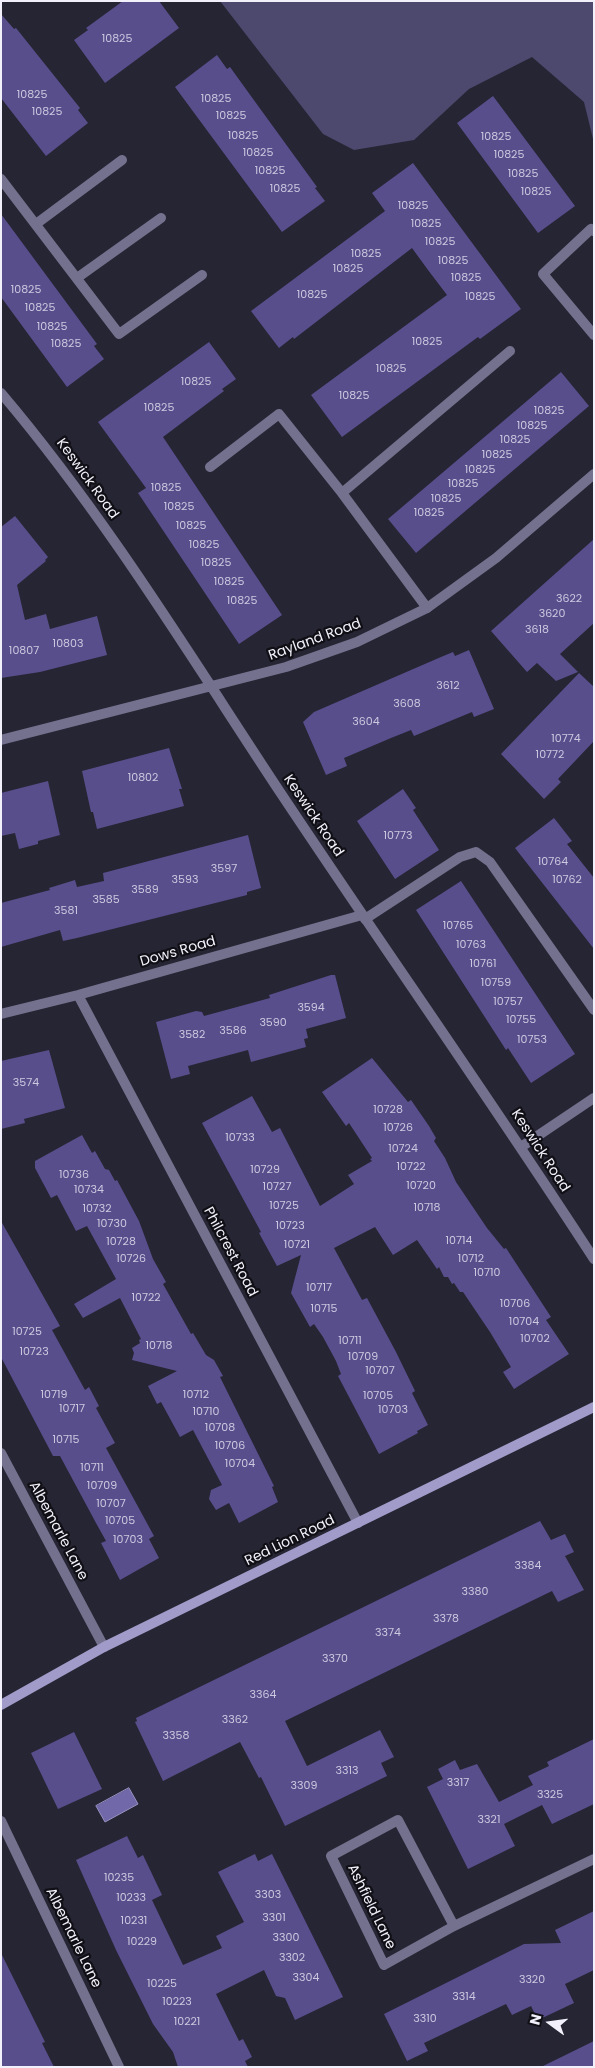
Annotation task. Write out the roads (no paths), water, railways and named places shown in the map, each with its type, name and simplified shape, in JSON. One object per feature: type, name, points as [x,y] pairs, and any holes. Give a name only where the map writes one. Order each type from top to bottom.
[{"type":"street","points":[[36,224],[122,160]]},
{"type":"street","points":[[1,179],[120,334],[202,275]]},
{"type":"street","points":[[77,278],[161,218]]},
{"type":"street","points":[[594,231],[591,229],[542,274],[594,335]]},
{"type":"street","points":[[342,492],[510,351]]},
{"type":"street","name":"Keswick Road","points":[[1,393],[46,447],[115,542],[364,917],[522,1147],[593,1257]]},
{"type":"street","points":[[210,467],[280,414],[342,492],[427,608]]},
{"type":"street","name":"Rayland Road","points":[[1,740],[286,667],[357,642],[427,608],[496,558],[594,474]]},
{"type":"street","name":"Dows Road","points":[[1,1014],[78,995],[364,917],[460,857],[476,852],[490,862],[594,1010]]},
{"type":"street","name":"Philcrest Road","points":[[78,995],[358,1523]]},
{"type":"street","points":[[522,1147],[594,1098]]},
{"type":"street","name":"Red Lion Road","points":[[1,1705],[104,1648],[594,1407]]},
{"type":"street","name":"Albemarle Lane","points":[[1,1453],[104,1648]]},
{"type":"street","name":"Ashfield Lane","points":[[454,1926],[398,1820],[331,1856],[384,1965],[454,1926],[594,1859]]},
{"type":"street","name":"Albemarle Lane","points":[[1,1821],[119,2067]]}]
